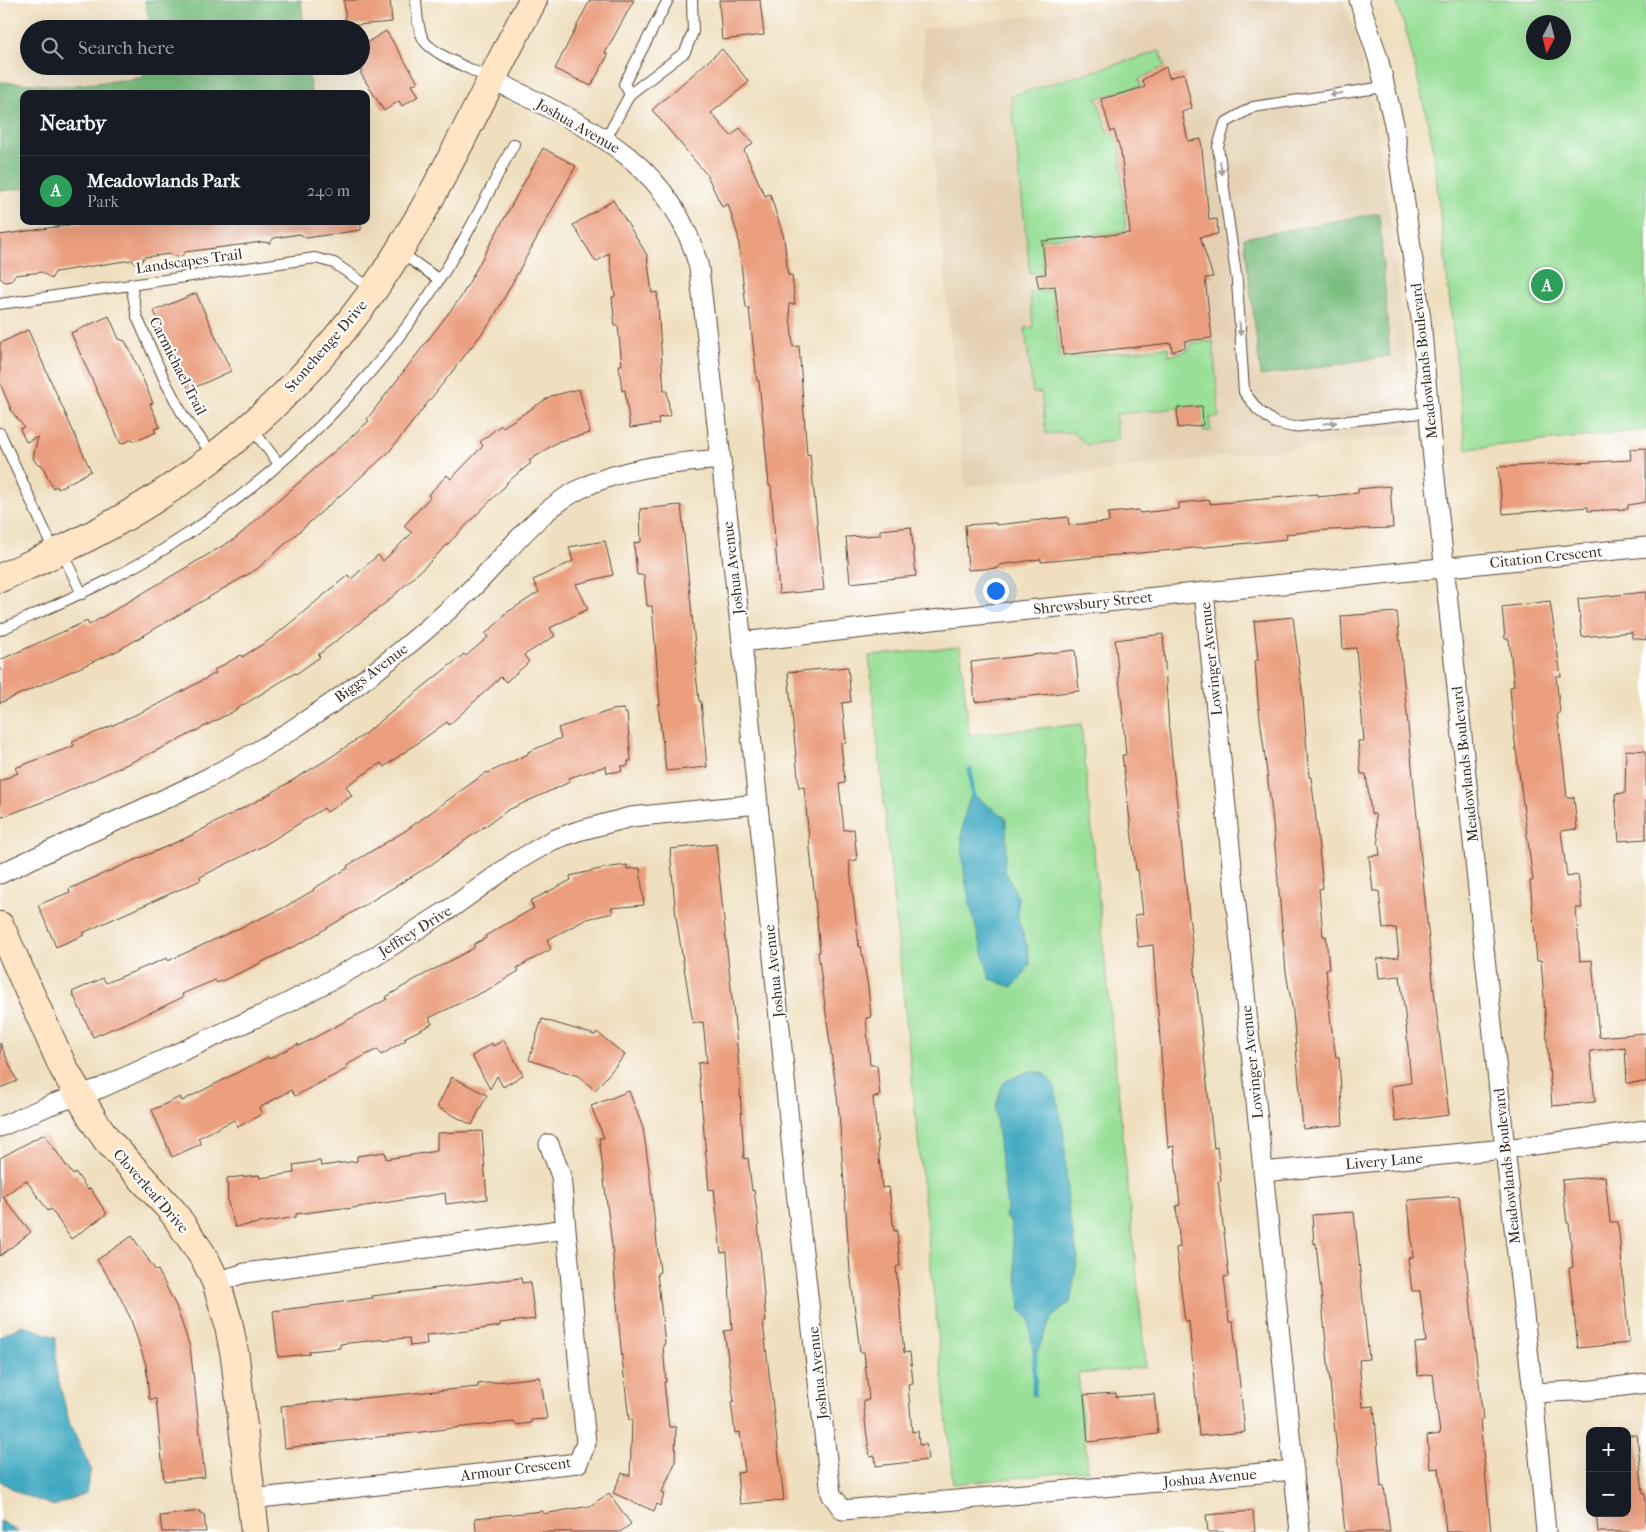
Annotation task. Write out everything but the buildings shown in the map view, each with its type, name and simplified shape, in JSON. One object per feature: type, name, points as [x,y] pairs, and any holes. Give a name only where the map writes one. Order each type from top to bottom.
[{"type":"street","name":"Stonehenge Drive","points":[[0,578],[58,552],[132,512],[214,456],[250,426],[314,364],[373,290],[399,252],[429,201],[533,0]]},
{"type":"street","name":"Meadowlands Boulevard","points":[[1359,0],[1378,58],[1394,124],[1421,319],[1429,412],[1505,1149],[1533,1393],[1546,1532]]},
{"type":"street","name":"Joshua Avenue","points":[[491,79],[606,139],[644,169],[667,197],[695,250],[706,310],[742,642],[796,1191],[831,1494],[843,1510],[1294,1470]]},
{"type":"street","name":"Biggs Avenue","points":[[0,874],[208,777],[289,732],[377,672],[466,594],[542,516],[574,493],[596,482],[636,470],[721,459]]},
{"type":"street","name":"Citation Crescent","points":[[1445,567],[1646,547]]},
{"type":"street","name":"Shrewsbury Street","points":[[742,642],[1445,567]]},
{"type":"street","name":"Lowinger Avenue","points":[[1204,592],[1300,1532]]},
{"type":"street","name":"Jeffrey Drive","points":[[0,1126],[50,1105],[79,1096],[210,1040],[286,1004],[359,966],[454,906],[515,862],[553,840],[586,828],[631,816],[758,804]]},
{"type":"street","name":"Cloverleaf Drive","points":[[0,926],[63,1067],[79,1096],[107,1140],[173,1212],[205,1259],[216,1282],[228,1321],[236,1357],[255,1532]]},
{"type":"street","points":[[1505,1149],[1646,1130]]},
{"type":"street","name":"Armour Crescent","points":[[251,1499],[578,1463],[586,1443],[561,1176],[549,1144]]},
{"type":"street","name":"Livery Lane","points":[[1264,1172],[1505,1149]]},
{"type":"street","points":[[216,1282],[245,1273],[566,1229]]},
{"type":"street","points":[[1533,1393],[1593,1390],[1646,1383]]},
{"type":"lane","points":[[416,0],[418,25],[424,41],[438,52],[491,79]]},
{"type":"lane","points":[[630,94],[624,84],[668,0]]},
{"type":"lane","points":[[606,139],[630,94],[685,52],[693,32],[692,0]]},
{"type":"lane","points":[[1384,87],[1253,106],[1225,123],[1218,147],[1237,281],[1244,392],[1258,410],[1275,423],[1293,427],[1429,412]]},
{"type":"lane","points":[[0,630],[82,594],[131,569],[170,546],[252,488],[322,424],[408,325],[457,251],[514,144]]},
{"type":"lane","points":[[399,252],[438,279]]},
{"type":"lane","name":"Landscapes Trail","points":[[0,304],[315,258],[334,263],[373,290]]},
{"type":"lane","name":"Carmichael Trail","points":[[131,284],[137,317],[165,381],[184,417],[214,456]]},
{"type":"lane","points":[[250,426],[279,464]]},
{"type":"lane","points":[[0,433],[58,552],[82,594]]},
{"type":"shaded area","points":[[1160,0],[1343,0],[1354,27],[1372,104],[1392,230],[1415,434],[965,487],[921,29]]},
{"type":"green space","points":[[145,0],[301,0],[303,20],[149,20]]},
{"type":"green space","points":[[1396,0],[1646,0],[1646,430],[1466,449],[1432,140],[1408,38]]},
{"type":"green space","points":[[1160,51],[1165,66],[1139,79],[1141,86],[1097,98],[1108,133],[1112,133],[1115,141],[1119,140],[1126,232],[1041,239],[1043,272],[1030,273],[1011,96]]},
{"type":"green space","points":[[144,75],[309,75],[311,90],[20,90],[20,188],[0,191],[0,82],[68,86],[142,78]]},
{"type":"green space","points":[[1379,213],[1390,356],[1261,376],[1244,238]]},
{"type":"green space","points":[[1052,290],[1060,359],[1168,347],[1169,356],[1189,350],[1189,344],[1213,341],[1219,417],[1209,418],[1211,431],[1203,431],[1201,406],[1116,414],[1118,440],[1087,445],[1072,432],[1046,434],[1041,392],[1033,393],[1025,328],[1033,327],[1030,292]]},
{"type":"green space","points":[[960,647],[969,735],[1081,724],[1146,1367],[1078,1374],[1088,1470],[953,1484],[869,656]]},
{"type":"water","points":[[972,794],[1006,818],[1007,844],[1004,869],[1018,897],[1018,919],[1027,945],[1030,965],[1012,987],[990,979],[966,886],[962,837],[965,814]]},
{"type":"water","points":[[1029,1071],[1044,1073],[1055,1087],[1064,1135],[1069,1216],[1078,1258],[1070,1303],[1052,1317],[1034,1360],[1029,1319],[1021,1311],[1010,1220],[1005,1218],[1007,1208],[995,1110],[1001,1088],[1006,1081]]},
{"type":"water","points":[[23,1325],[56,1337],[56,1371],[70,1424],[91,1469],[86,1493],[54,1506],[19,1493],[0,1481],[0,1336]]},
{"type":"water","points":[[0,1521],[2,1522],[19,1532],[0,1532]]},
{"type":"waterway","points":[[970,770],[973,799]]},
{"type":"waterway","points":[[1034,1394],[1035,1354]]},
{"type":"place","name":"Meadowlands Park","points":[[1547,285]]}]
